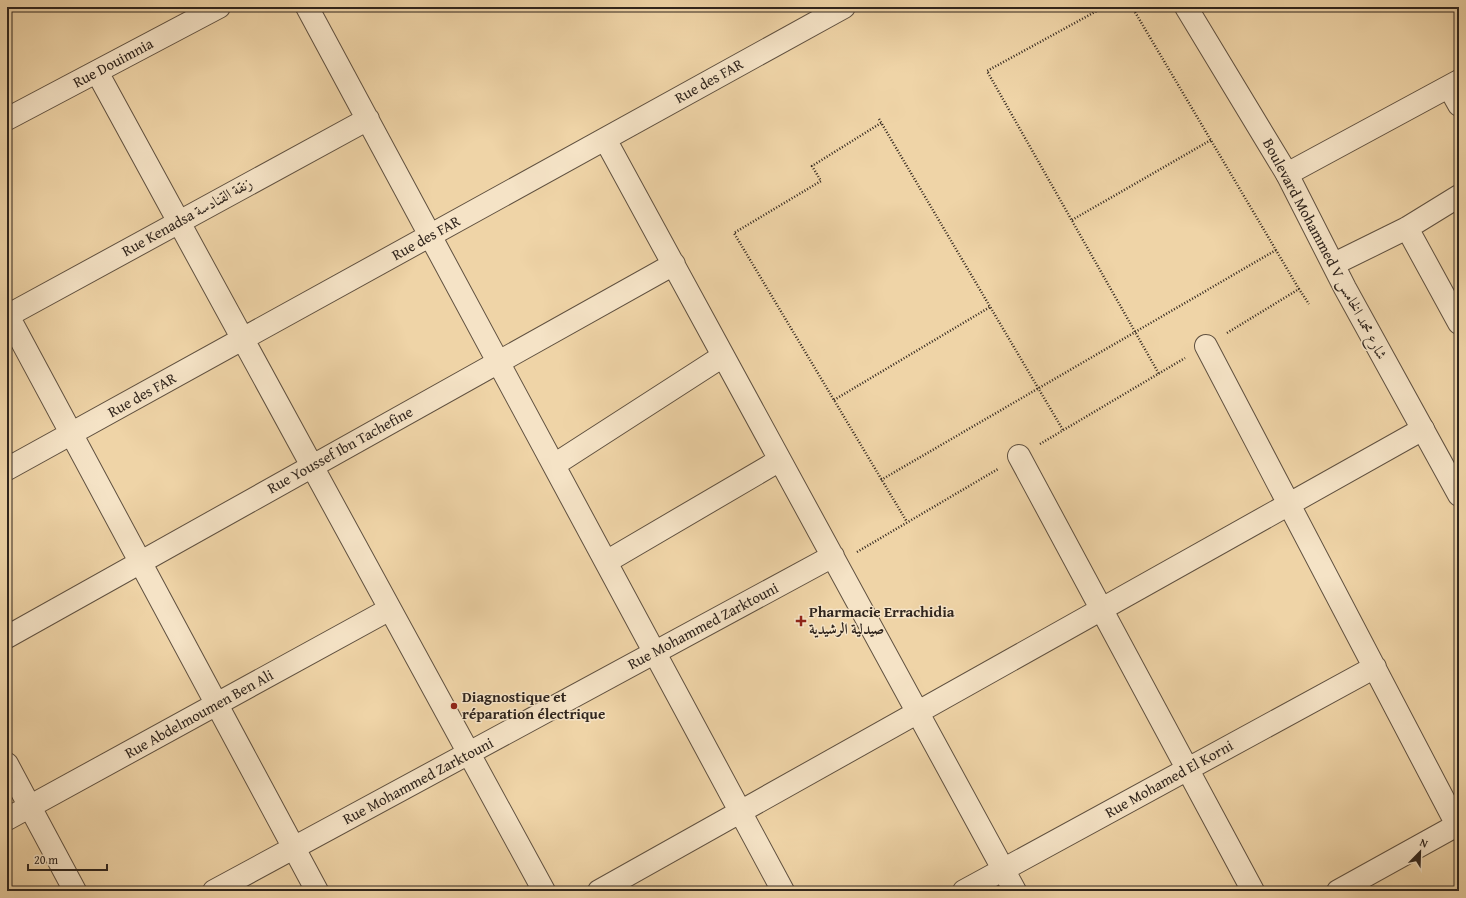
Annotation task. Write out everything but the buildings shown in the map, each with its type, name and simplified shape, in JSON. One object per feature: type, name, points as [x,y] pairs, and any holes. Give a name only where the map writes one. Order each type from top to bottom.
[{"type":"street","name":"Rue Douimnia","points":[[7,120],[219,7]]},
{"type":"street","points":[[307,7],[783,891]]},
{"type":"street","name":"Rue des FAR","points":[[7,469],[844,7]]},
{"type":"street","name":"Boulevard Mohammed V شارع محمد الخامس","points":[[1186,7],[1287,174],[1345,288],[1459,495]]},
{"type":"street","points":[[97,72],[544,891]]},
{"type":"street","points":[[1287,174],[1456,91]]},
{"type":"street","name":"Rue Kenadsa زنقة القنادسة","points":[[7,315],[368,118]]},
{"type":"street","points":[[605,139],[1015,891]]},
{"type":"street","points":[[1334,264],[1407,228],[1459,196]]},
{"type":"street","points":[[1407,228],[1459,323]]},
{"type":"street","name":"Rue Youssef Ibn Tachefine","points":[[7,636],[674,264]]},
{"type":"street","points":[[7,315],[317,891]]},
{"type":"street","points":[[1206,346],[1374,668],[1458,825],[1338,891]]},
{"type":"street","points":[[554,465],[723,356]]},
{"type":"street","points":[[599,891],[1423,429]]},
{"type":"street","points":[[1019,456],[1253,891]]},
{"type":"street","points":[[606,562],[780,460]]},
{"type":"street","name":"Rue Mohammed Zarktouni","points":[[214,891],[654,652],[835,560]]},
{"type":"street","name":"Rue Abdelmoumen Ben Ali","points":[[7,819],[390,609]]},
{"type":"street","name":"Rue Mohamed El Korni","points":[[964,891],[1374,668]]},
{"type":"street","points":[[7,764],[74,891]]},
{"type":"path","points":[[1104,7],[987,71],[1159,374]]},
{"type":"path","points":[[1132,7],[1309,304]]},
{"type":"path","points":[[879,119],[1063,430]]},
{"type":"path","points":[[882,123],[812,166],[821,181],[734,233],[907,522]]},
{"type":"path","points":[[1072,220],[1211,140]]},
{"type":"path","points":[[881,480],[1276,250]]},
{"type":"path","points":[[835,560],[907,522],[1159,374],[1299,289]]},
{"type":"path","points":[[834,400],[990,306]]},
{"type":"place","name":"Pharmacie Errachidia صيدلية الرشيدية","points":[[801,621]]},
{"type":"place","name":"Diagnostique et réparation électrique","points":[[454,706]]}]
